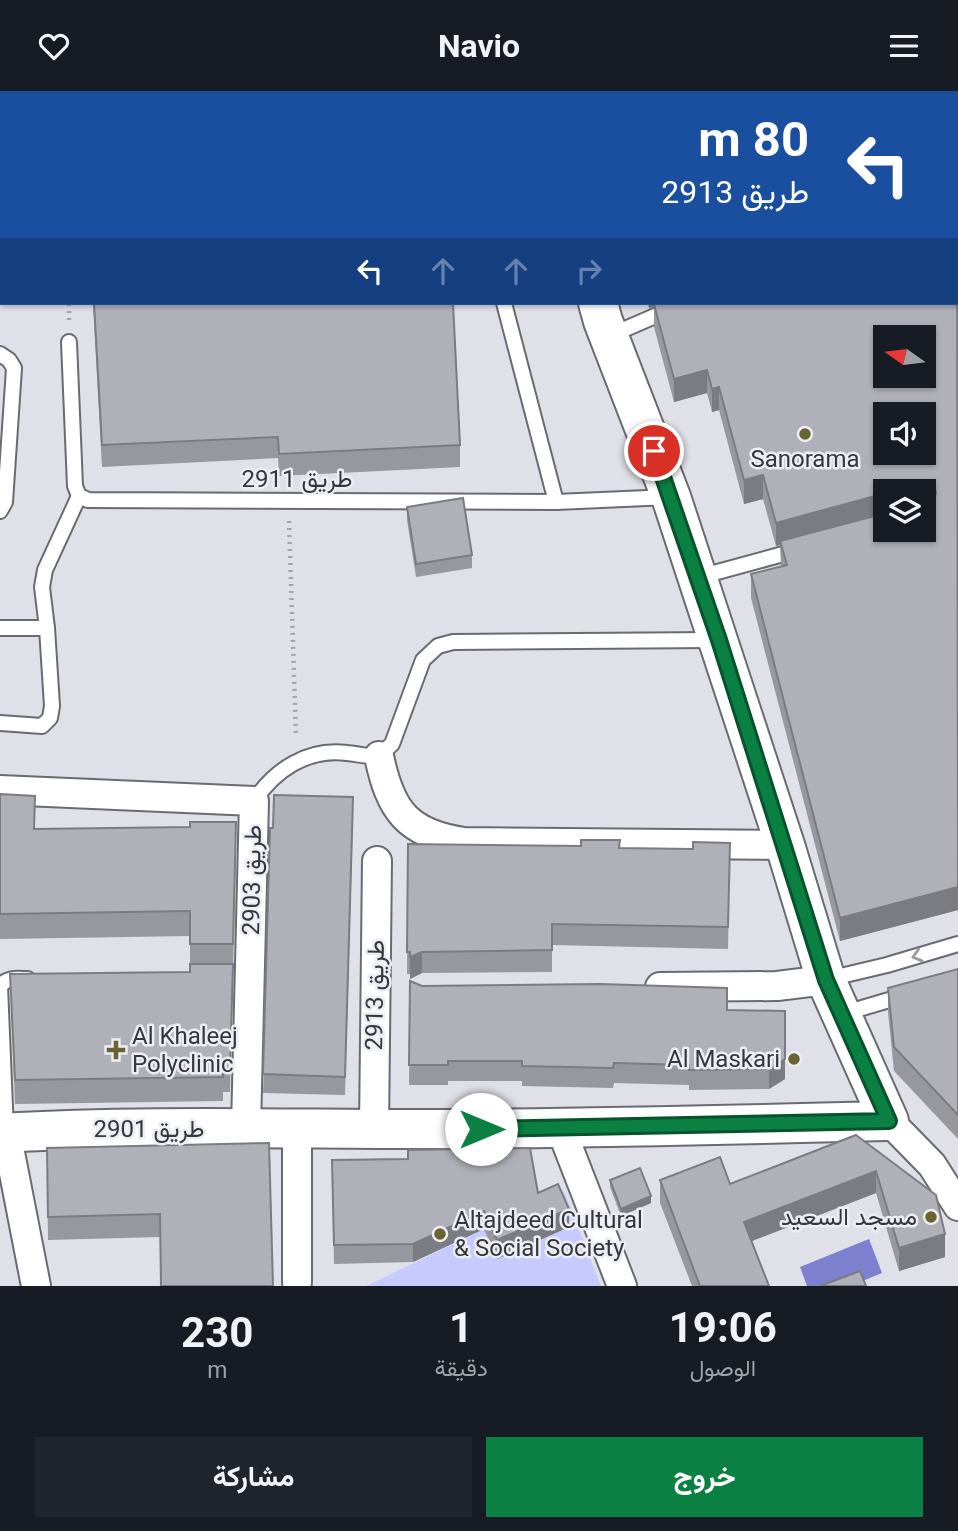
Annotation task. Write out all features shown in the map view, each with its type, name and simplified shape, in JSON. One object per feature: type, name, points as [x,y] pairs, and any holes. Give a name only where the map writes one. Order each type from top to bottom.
[{"type":"street","points":[[599,316],[671,497],[839,1014],[889,1121],[932,1165],[958,1206]]},
{"type":"street","points":[[379,757],[385,786],[397,809],[416,827],[438,838],[464,842],[785,845]]},
{"type":"street","name":"طريق 2903","points":[[0,790],[254,801],[243,978],[246,1128]]},
{"type":"street","name":"طريق 2913","points":[[374,1129],[377,861]]},
{"type":"street","points":[[640,988],[777,986],[826,980]]},
{"type":"street","name":"طريق 2901","points":[[3,1132],[246,1128],[561,1129],[889,1121]]},
{"type":"street","points":[[297,1282],[298,1128]]},
{"type":"street","points":[[561,1129],[622,1286]]},
{"type":"street","points":[[3,1132],[36,1286]]},
{"type":"lane","points":[[505,305],[556,502]]},
{"type":"lane","points":[[599,316],[672,305]]},
{"type":"lane","points":[[0,723],[42,726],[50,718],[52,706],[42,587],[46,570],[79,496],[75,486],[69,342]]},
{"type":"lane","points":[[0,354],[9,360],[14,368],[4,449],[5,502],[0,511]]},
{"type":"lane","name":"طريق 2911","points":[[79,496],[88,500],[288,503],[556,502],[671,497]]},
{"type":"lane","points":[[698,577],[809,547]]},
{"type":"lane","points":[[0,628],[47,628]]},
{"type":"lane","points":[[254,801],[265,784],[280,770],[317,754],[345,753],[379,757],[392,744],[423,660],[438,646],[453,642],[719,640]]},
{"type":"lane","points":[[826,980],[958,944]]},
{"type":"lane","points":[[3,1132],[0,986],[12,979],[40,979]]},
{"type":"lane","points":[[839,1014],[922,991]]},
{"type":"path","points":[[288,503],[296,762]]},
{"type":"shaded area","points":[[564,1191],[601,1286],[366,1286]]},
{"type":"shaded area","points":[[869,1239],[882,1273],[850,1286],[807,1286],[800,1267]]},
{"type":"building","points":[[94,305],[453,305],[460,445],[279,454],[278,437],[102,445]]},
{"type":"building","points":[[654,305],[957,305],[958,887],[840,918],[751,574],[787,565],[780,541],[873,516],[873,542],[936,542],[936,479],[873,479],[873,497],[776,523],[763,475],[744,480],[719,387],[712,389],[707,370],[674,379]]},
{"type":"building","points":[[463,498],[472,555],[416,564],[407,507]]},
{"type":"building","points":[[0,794],[35,796],[34,829],[190,827],[190,822],[236,822],[233,944],[190,944],[190,911],[0,914]]},
{"type":"building","points":[[274,795],[353,797],[345,1077],[263,1074],[270,828],[273,828]]},
{"type":"building","points":[[581,840],[620,840],[619,848],[693,849],[693,842],[730,843],[728,927],[552,924],[552,950],[422,952],[410,957],[410,952],[407,952],[408,844],[581,846]]},
{"type":"building","name":"Al Khaleej Polyclinic","points":[[190,964],[233,964],[230,1068],[223,1068],[223,1077],[15,1080],[10,974],[190,972]]},
{"type":"building","points":[[958,969],[958,1115],[894,1047],[888,988]]},
{"type":"building","points":[[410,981],[422,986],[600,984],[727,988],[727,1010],[785,1011],[785,1059],[769,1069],[689,1070],[689,1065],[614,1063],[613,1068],[522,1066],[522,1061],[448,1061],[448,1065],[409,1065]]},
{"type":"building","points":[[856,1135],[936,1195],[945,1234],[899,1248],[876,1171],[744,1222],[769,1286],[700,1286],[660,1180],[720,1157],[730,1184]]},
{"type":"building","points":[[269,1143],[273,1286],[161,1286],[160,1214],[48,1217],[47,1148]]},
{"type":"building","points":[[530,1148],[538,1193],[558,1184],[569,1209],[497,1240],[484,1211],[413,1244],[334,1245],[332,1160],[408,1159],[408,1150]]},
{"type":"building","points":[[640,1168],[651,1196],[621,1209],[610,1180]]},
{"type":"building","points":[[860,1271],[866,1286],[820,1286]]},
{"type":"place","name":"Sanorama","points":[[805,434]]},
{"type":"place","name":"Al Khaleej Polyclinic","points":[[116,1050]]},
{"type":"place","name":"Al Maskari","points":[[794,1059]]},
{"type":"place","name":"مسجد السعيد","points":[[931,1217]]},
{"type":"place","name":"Altajdeed Cultural & Social Society","points":[[440,1234]]},
{"type":"route","points":[[481,1129],[889,1121],[826,980],[719,640],[654,451]]}]
